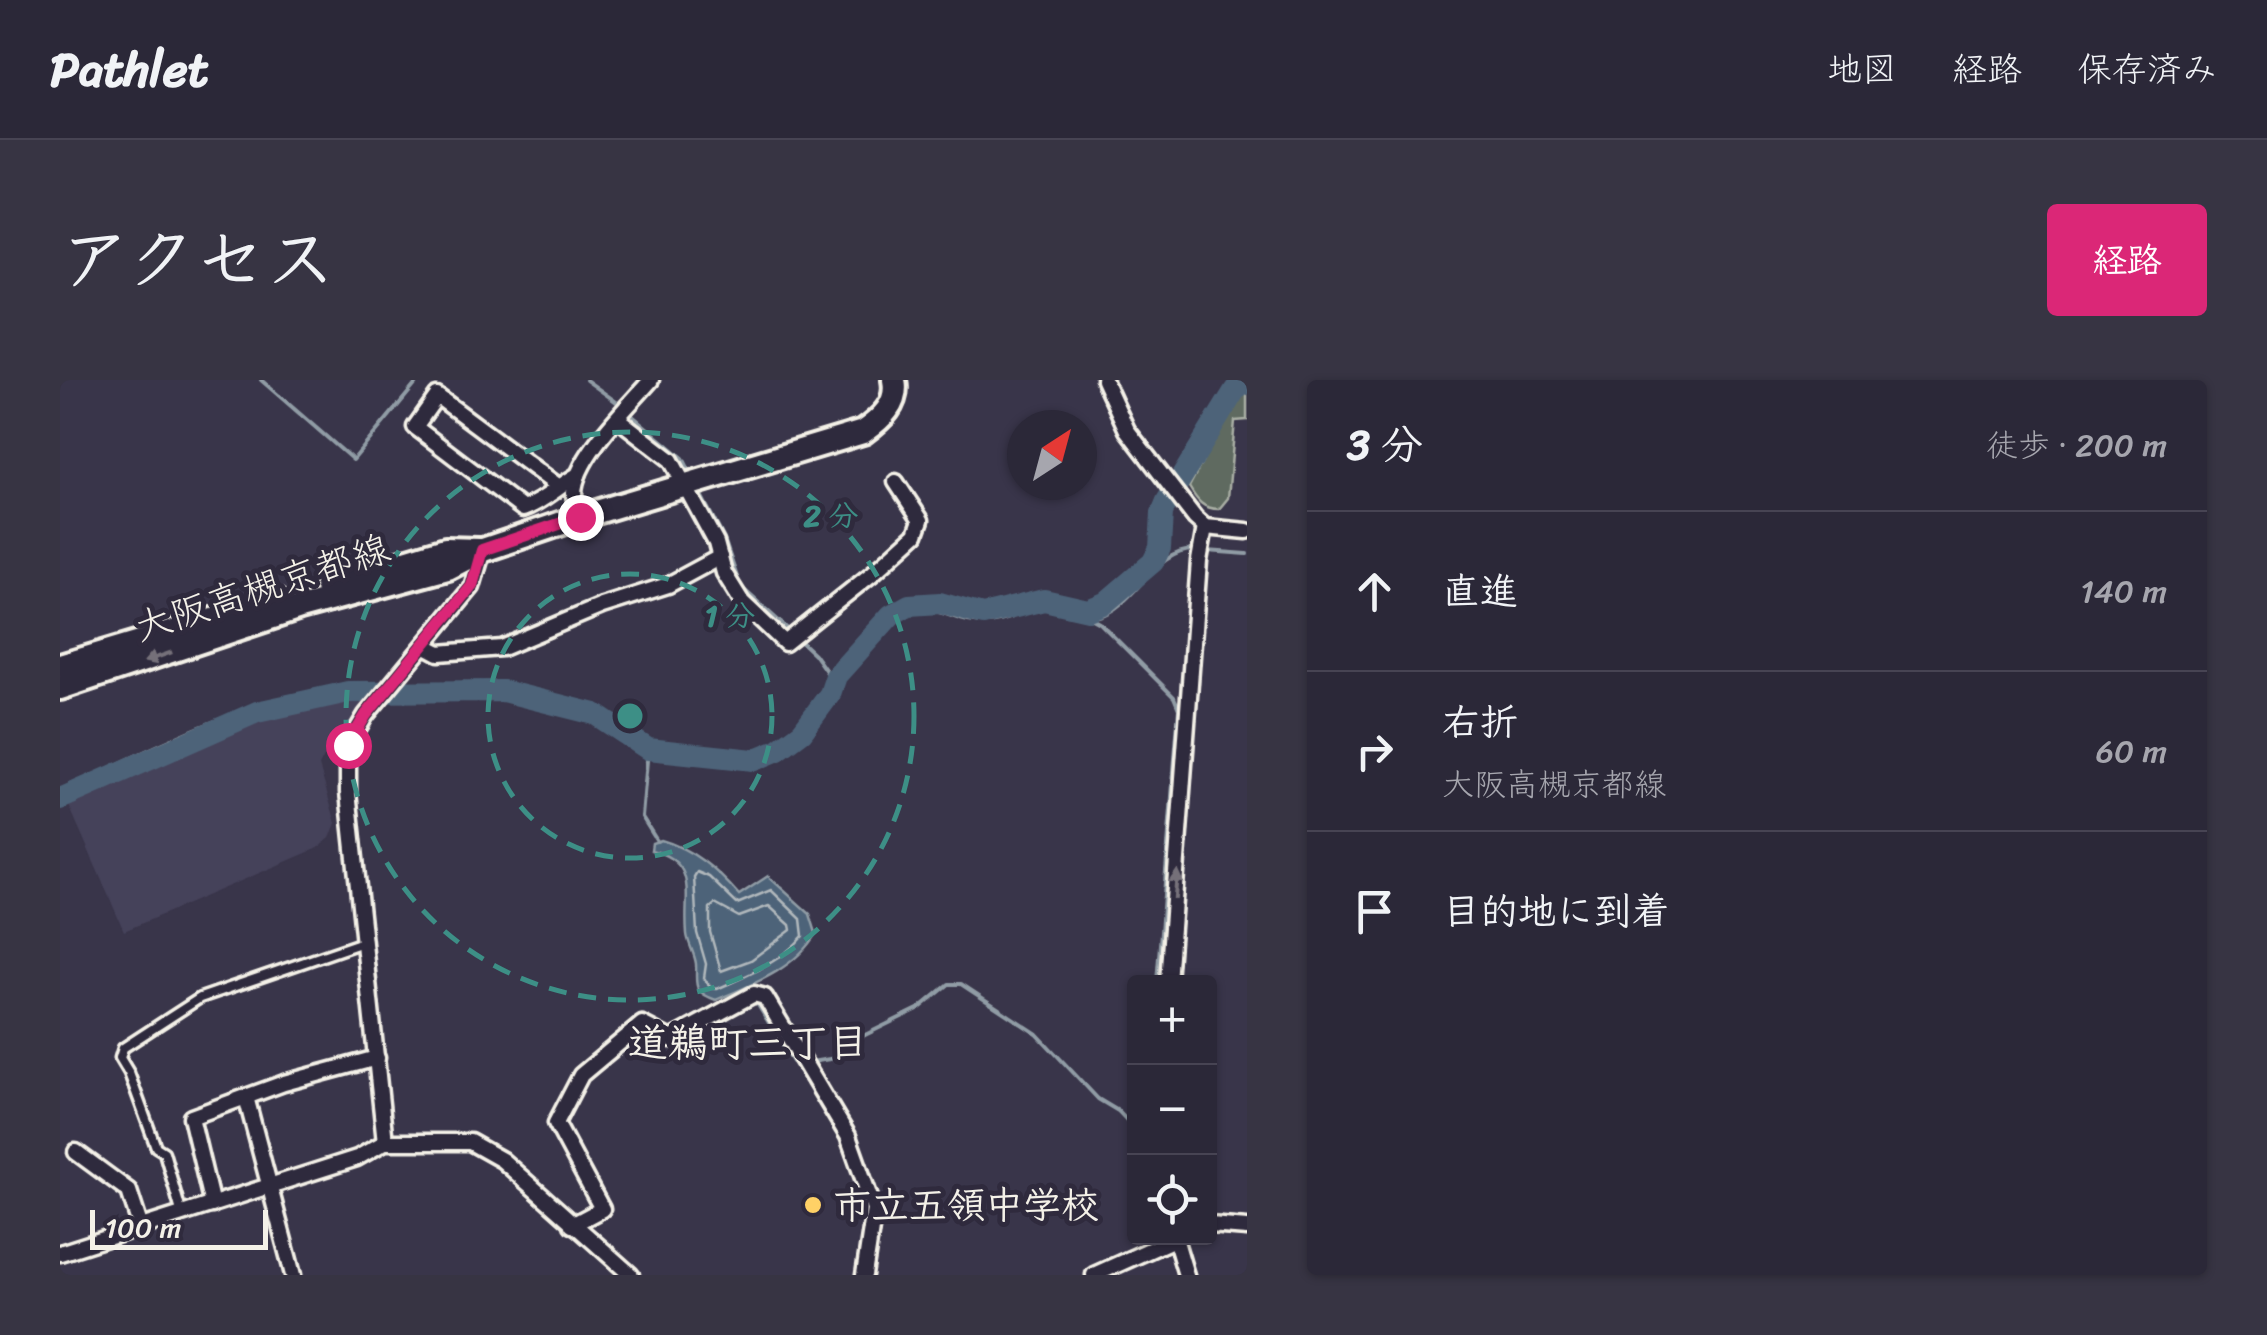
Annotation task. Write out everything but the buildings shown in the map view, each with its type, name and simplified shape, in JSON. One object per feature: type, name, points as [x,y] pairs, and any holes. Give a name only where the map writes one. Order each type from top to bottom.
[{"type":"main road","name":"大阪高槻京都線","points":[[60,688],[300,608],[448,568],[482,550],[580,517],[863,432],[892,403],[894,380]]},
{"type":"main road","name":"大阪高槻京都線","points":[[60,666],[445,549],[482,550]]},
{"type":"street","points":[[580,517],[574,495],[578,475],[651,380]]},
{"type":"street","points":[[1104,380],[1128,430],[1205,527],[1247,531]]},
{"type":"street","points":[[558,486],[437,396],[414,427],[524,509],[546,500],[558,486],[578,475]]},
{"type":"street","points":[[619,418],[671,460],[716,544],[724,573],[742,602],[785,642],[916,534],[921,520],[896,482]]},
{"type":"street","points":[[1169,975],[1205,527]]},
{"type":"street","points":[[385,1142],[348,792],[348,745],[379,700],[472,586],[482,550]]},
{"type":"street","points":[[424,645],[438,653],[502,648],[602,606],[668,585],[720,557]]},
{"type":"street","points":[[572,1225],[602,1210],[556,1123],[581,1074],[642,1024],[671,1040],[754,994],[764,997],[848,1136],[874,1209],[864,1275]]},
{"type":"street","points":[[212,1205],[191,1116],[377,1058]]},
{"type":"street","points":[[246,1097],[293,1275]]},
{"type":"street","points":[[60,1253],[357,1158],[385,1142],[470,1142],[502,1160],[630,1275]]},
{"type":"street","points":[[76,1152],[129,1190],[140,1228]]},
{"type":"street","points":[[1217,1226],[1247,1228]]},
{"type":"street","points":[[1094,1275],[1159,1245]]},
{"type":"street","points":[[1176,1245],[1186,1275]]},
{"type":"lane","points":[[182,1214],[164,1152],[156,1146],[120,1058],[123,1048],[200,998],[364,942]]},
{"type":"shaded area","points":[[355,696],[370,697],[343,742],[331,744],[319,766],[336,823],[330,838],[318,848],[124,931],[67,801],[262,715]]},
{"type":"green space","points":[[1247,390],[1247,420],[1235,421],[1228,498],[1219,509],[1209,508],[1189,487],[1234,401]]},
{"type":"water","points":[[661,840],[704,862],[739,895],[768,876],[810,914],[816,933],[797,957],[772,974],[716,1000],[702,994],[687,934],[686,882],[677,863],[651,850],[652,843]]},
{"type":"waterway","points":[[261,380],[353,460],[419,380]]},
{"type":"waterway","points":[[586,380],[622,406]]},
{"type":"waterway","points":[[60,799],[257,712],[348,692],[503,691],[595,714],[648,749],[754,760],[778,750],[802,732],[830,694],[836,676],[891,615],[909,605],[940,603],[983,615],[1044,600],[1088,610],[1105,603],[1153,562],[1160,548],[1162,513],[1167,501],[1235,390],[1247,382]]},
{"type":"waterway","points":[[629,413],[683,458],[692,476]]},
{"type":"waterway","points":[[702,497],[724,539],[740,586],[791,632]]},
{"type":"waterway","points":[[847,674],[898,618],[912,613],[934,611],[987,623],[1046,608],[1085,617],[1099,616],[1124,601],[1169,558],[1197,550]]},
{"type":"waterway","points":[[1207,551],[1247,554]]},
{"type":"waterway","points":[[1089,617],[1100,623],[1174,697],[1179,709],[1158,975]]},
{"type":"waterway","points":[[798,639],[833,681]]},
{"type":"waterway","points":[[60,791],[177,737],[257,706],[341,687],[384,684]]},
{"type":"waterway","points":[[398,684],[505,685],[600,708],[648,741],[746,754],[769,747],[802,721],[823,691]]},
{"type":"waterway","points":[[648,749],[642,817],[657,841]]},
{"type":"waterway","points":[[811,1062],[836,1058],[863,1036],[920,1008],[949,984],[961,984],[1037,1034],[1098,1099],[1127,1121]]},
{"type":"waterway","points":[[758,1005],[796,1062]]},
{"type":"waterway","points":[[1220,1234],[1247,1236]]},
{"type":"place","name":"市立五領中学校","points":[[813,1205]]},
{"type":"district","name":"道鵜町三丁目","points":[[748,1042]]},
{"type":"route","points":[[348,745],[366,715],[472,586],[482,550],[580,517]]}]
